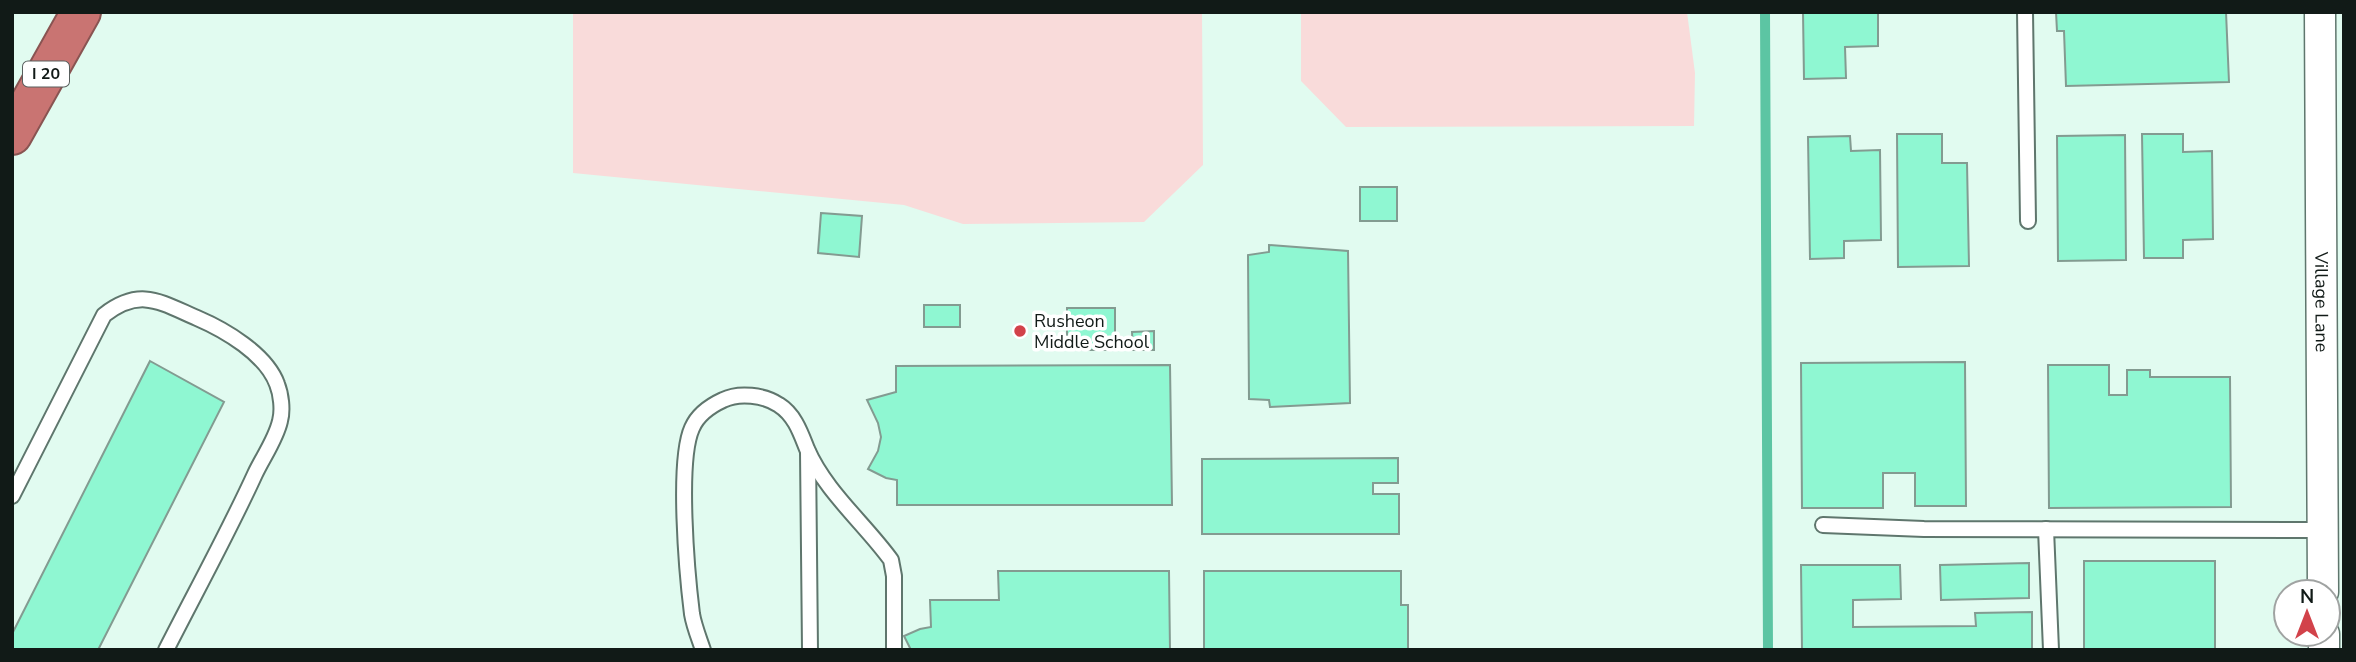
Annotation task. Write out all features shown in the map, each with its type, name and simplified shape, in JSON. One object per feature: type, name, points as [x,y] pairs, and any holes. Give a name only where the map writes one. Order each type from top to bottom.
[{"type":"highway","name":"I 20","points":[[12,135],[81,12]]},
{"type":"street","name":"Village Lane","points":[[2320,12],[2327,483],[2322,530],[2323,578]]},
{"type":"lane","points":[[2025,12],[2028,221]]},
{"type":"lane","points":[[12,496],[104,315],[119,303],[133,299],[154,299],[218,327],[266,363],[278,384],[281,420],[166,650]]},
{"type":"lane","points":[[703,650],[692,617],[685,509],[685,453],[692,427],[708,407],[731,396],[755,396],[780,405],[800,428],[808,452],[828,484],[891,560],[894,576],[894,650]]},
{"type":"lane","points":[[808,452],[810,650]]},
{"type":"lane","points":[[1823,525],[1924,529],[2322,530]]},
{"type":"lane","points":[[2046,529],[2050,650]]},
{"type":"shaded area","points":[[573,12],[1202,12],[1203,165],[1144,222],[963,224],[904,205],[573,173]]},
{"type":"shaded area","points":[[1301,12],[1687,12],[1695,73],[1694,126],[1346,127],[1301,81]]},
{"type":"building","points":[[1803,12],[1878,12],[1878,46],[1845,47],[1846,78],[1804,79]]},
{"type":"building","points":[[2056,12],[2226,12],[2229,82],[2066,86],[2064,31],[2057,31]]},
{"type":"building","points":[[1897,134],[1942,134],[1942,163],[1967,163],[1969,266],[1898,267]]},
{"type":"building","points":[[2142,134],[2183,134],[2183,152],[2212,151],[2213,239],[2183,240],[2183,258],[2144,258]]},
{"type":"building","points":[[2125,135],[2126,260],[2058,261],[2057,136]]},
{"type":"building","points":[[1850,136],[1851,151],[1880,150],[1881,240],[1844,241],[1844,258],[1810,259],[1808,137]]},
{"type":"building","points":[[1360,187],[1397,187],[1397,221],[1360,221]]},
{"type":"building","points":[[821,213],[862,216],[859,257],[818,253]]},
{"type":"building","points":[[1269,245],[1348,251],[1350,403],[1270,407],[1269,400],[1249,399],[1248,255],[1269,252]]},
{"type":"building","points":[[924,305],[960,305],[960,327],[924,327]]},
{"type":"building","points":[[1067,308],[1115,308],[1115,350],[1067,350]]},
{"type":"building","points":[[1154,331],[1154,350],[1133,350],[1132,332]]},
{"type":"building","points":[[150,361],[224,402],[98,650],[12,650],[12,634]]},
{"type":"building","points":[[1965,362],[1966,506],[1915,506],[1915,473],[1883,473],[1883,508],[1802,508],[1801,363]]},
{"type":"building","points":[[1170,365],[1172,505],[897,505],[897,480],[868,469],[878,451],[881,437],[878,423],[867,400],[896,392],[896,366]]},
{"type":"building","points":[[2048,365],[2109,365],[2109,395],[2127,395],[2127,370],[2150,370],[2150,377],[2230,377],[2231,507],[2049,508]]},
{"type":"building","points":[[1398,458],[1398,483],[1373,483],[1373,494],[1399,494],[1399,534],[1202,534],[1202,459]]},
{"type":"building","points":[[2084,561],[2215,561],[2215,650],[2084,650]]},
{"type":"building","points":[[2029,563],[2029,598],[1941,600],[1940,565]]},
{"type":"building","points":[[1801,565],[1900,565],[1901,599],[1853,600],[1853,627],[1976,626],[1975,613],[2032,612],[2032,650],[1802,650]]},
{"type":"building","points":[[998,571],[1169,571],[1170,650],[911,650],[904,636],[931,627],[930,600],[999,600]]},
{"type":"building","points":[[1204,571],[1401,571],[1401,605],[1408,605],[1408,650],[1204,650]]},
{"type":"waterway","points":[[1765,12],[1768,650]]},
{"type":"place","name":"Rusheon Middle School","points":[[1020,331]]}]
